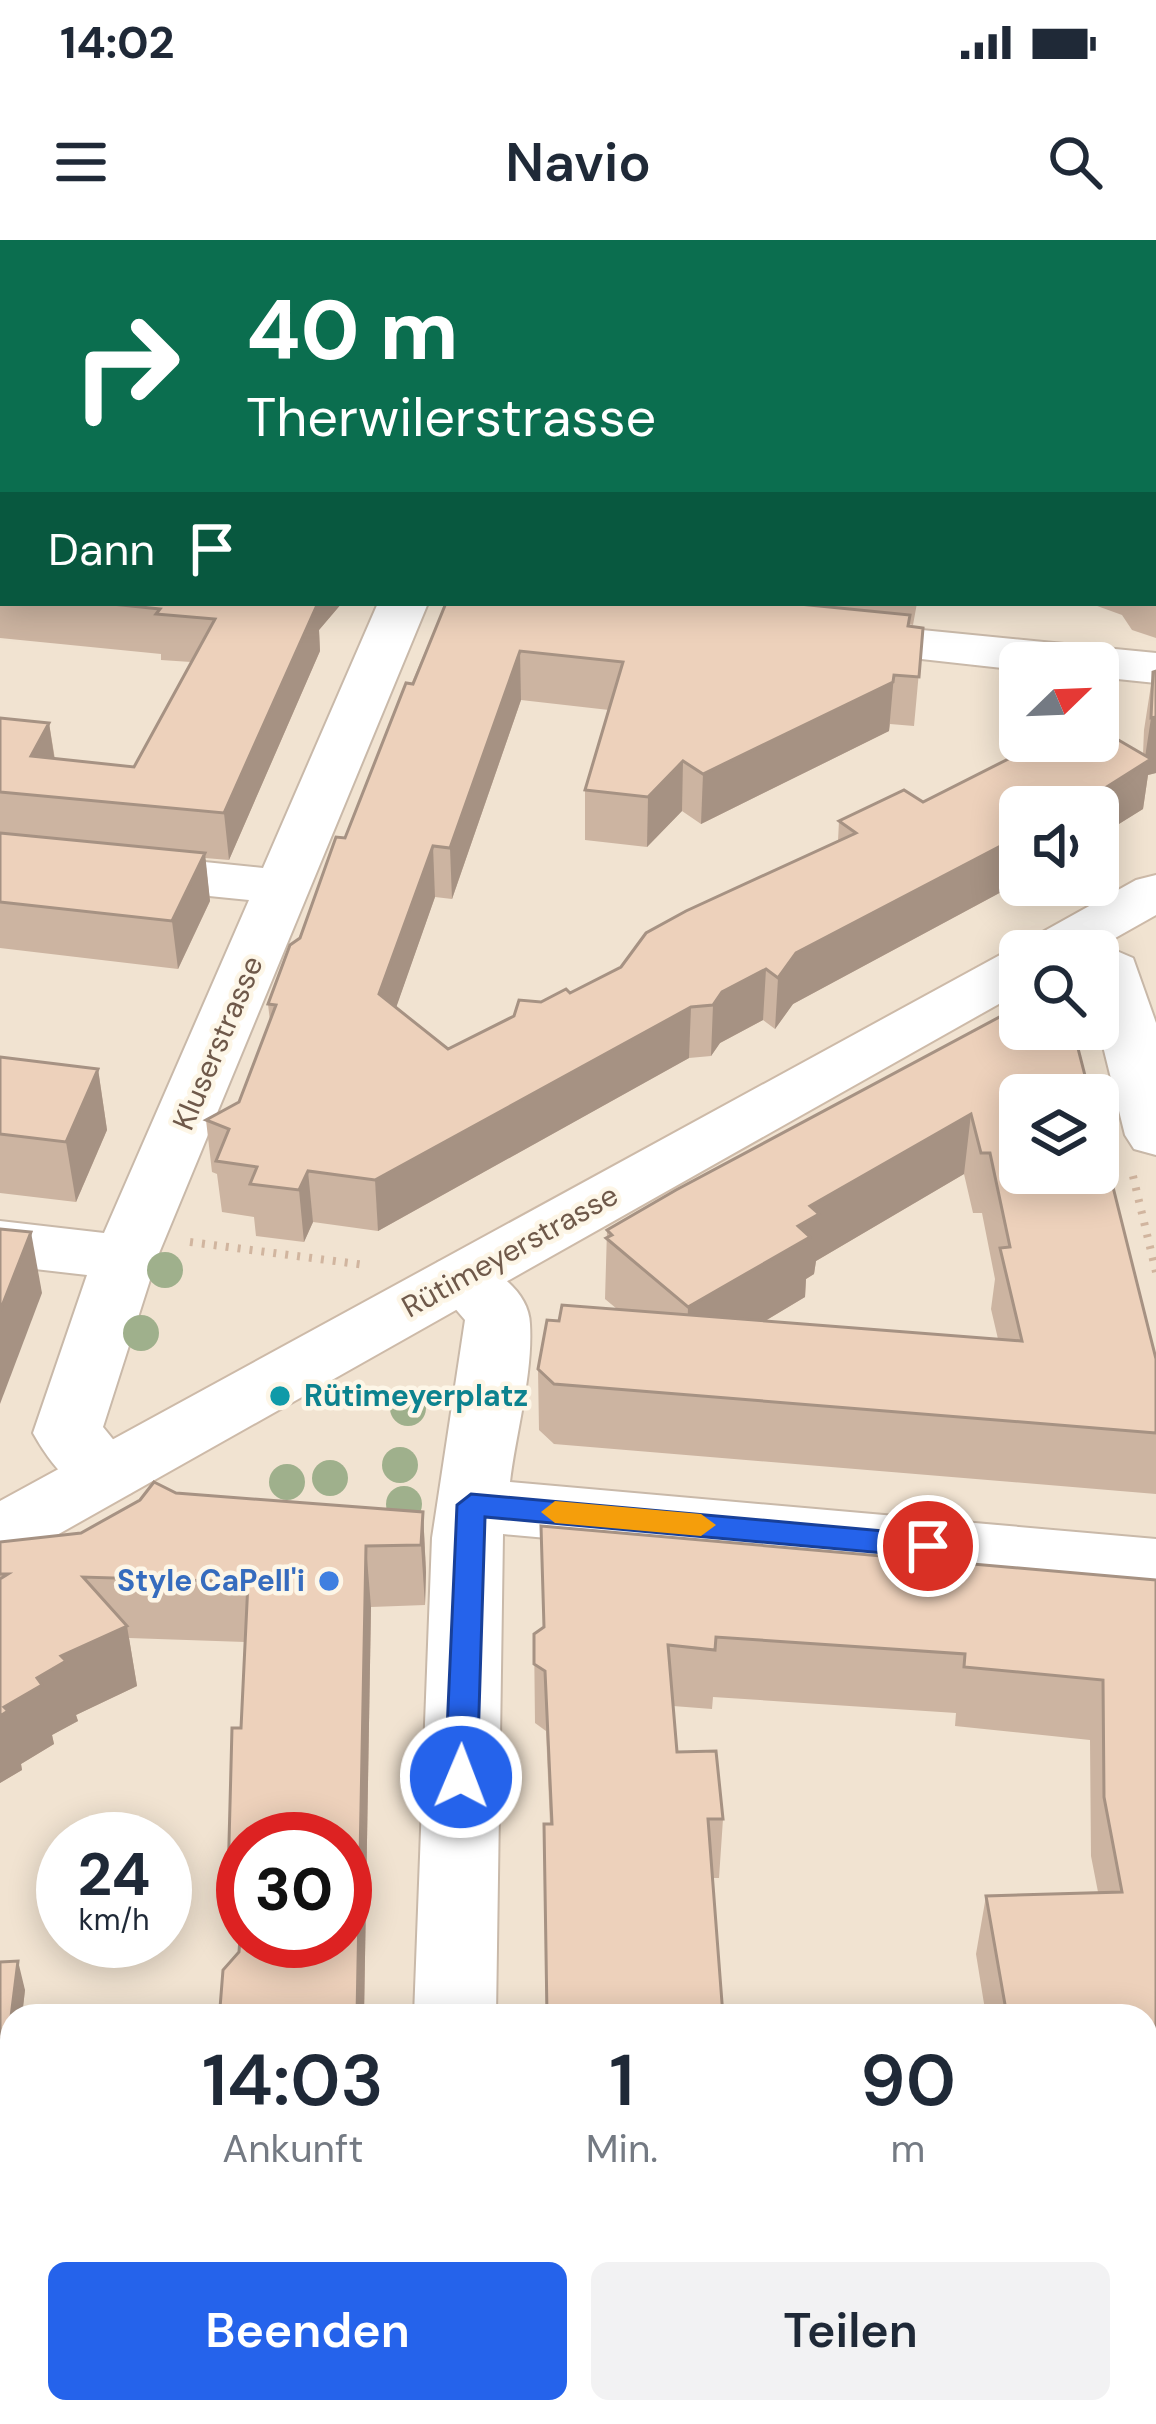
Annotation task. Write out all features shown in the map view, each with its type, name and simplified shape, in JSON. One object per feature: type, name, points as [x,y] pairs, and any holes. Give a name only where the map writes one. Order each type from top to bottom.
[{"type":"street","name":"Kluserstrasse","points":[[106,1475],[67,1433],[130,1247],[403,606]]},
{"type":"street","points":[[776,631],[1156,668]]},
{"type":"street","points":[[0,858],[286,887]]},
{"type":"street","name":"Rütimeyerstrasse","points":[[1100,930],[1156,892]]},
{"type":"street","name":"Rütimeyerstrasse","points":[[0,1534],[461,1278],[999,989]]},
{"type":"street","points":[[1119,993],[1156,1135]]},
{"type":"street","points":[[0,1243],[130,1247]]},
{"type":"street","points":[[455,2004],[471,1505],[498,1320],[490,1303],[461,1278]]},
{"type":"street","points":[[471,1505],[1156,1567]]},
{"type":"path","points":[[130,1247],[461,1278]]},
{"type":"shaded area","points":[[0,606],[1156,606],[1156,2004],[0,2004]]},
{"type":"building","points":[[131,606],[317,606],[224,813],[0,792],[0,718],[49,723],[31,756],[134,767],[215,619],[156,614],[160,609]]},
{"type":"building","points":[[445,606],[819,606],[910,615],[908,626],[923,628],[919,677],[894,675],[893,682],[703,774],[683,761],[648,797],[585,790],[623,662],[520,651],[450,848],[433,846],[379,994],[448,1049],[514,1016],[519,1000],[541,1002],[566,989],[570,993],[621,967],[646,933],[856,833],[839,821],[904,790],[923,802],[1002,762],[1119,762],[1119,740],[1151,759],[1108,786],[999,786],[999,847],[796,953],[778,978],[766,969],[722,992],[713,1005],[691,1007],[375,1180],[308,1171],[299,1190],[250,1184],[257,1167],[216,1161],[229,1129],[206,1120],[239,1102],[276,1005],[268,1004],[290,945],[300,938],[336,837],[345,838],[406,683],[413,684]]},
{"type":"building","points":[[1153,672],[1156,717],[1151,718]]},
{"type":"building","points":[[0,833],[205,853],[172,921],[0,902]]},
{"type":"building","points":[[999,1017],[999,1050],[1078,1050],[1085,1074],[999,1074],[999,1194],[1115,1194],[1156,1359],[1156,1433],[554,1384],[538,1369],[547,1320],[559,1321],[562,1305],[1022,1341],[1000,1248],[1010,1247],[990,1153],[981,1153],[971,1114],[810,1206],[819,1214],[798,1226],[810,1237],[688,1307],[606,1238],[612,1235],[607,1230]]},
{"type":"building","points":[[0,1057],[98,1069],[66,1142],[0,1134]]},
{"type":"building","points":[[0,1229],[31,1232],[0,1311]]},
{"type":"building","points":[[154,1482],[176,1493],[423,1512],[421,1545],[366,1546],[361,1812],[230,1812],[232,1728],[241,1728],[248,1582],[83,1577],[127,1626],[61,1656],[66,1661],[37,1678],[42,1685],[4,1707],[8,1711],[0,1716],[0,1579],[8,1574],[0,1574],[0,1542],[81,1533],[140,1500]]},
{"type":"building","points":[[541,1526],[1156,1580],[1156,2004],[1005,2004],[986,1896],[1122,1892],[1104,1797],[1103,1680],[964,1667],[965,1654],[716,1637],[715,1650],[668,1645],[677,1752],[716,1751],[723,1819],[708,1819],[722,2004],[547,2004],[544,1824],[552,1824],[545,1671],[534,1664],[534,1634],[544,1627]]},
{"type":"building","points":[[18,1961],[13,2004],[0,2004],[0,1962]]},
{"type":"building","points":[[358,1968],[357,2004],[220,2004],[223,1970]]},
{"type":"slow traffic","points":[[555,1512],[701,1525]]},
{"type":"place","name":"Rütimeyerplatz","points":[[280,1396]]},
{"type":"place","name":"Style CaPell'i","points":[[329,1581]]},
{"type":"route","points":[[461,1777],[471,1505],[928,1546]]}]
